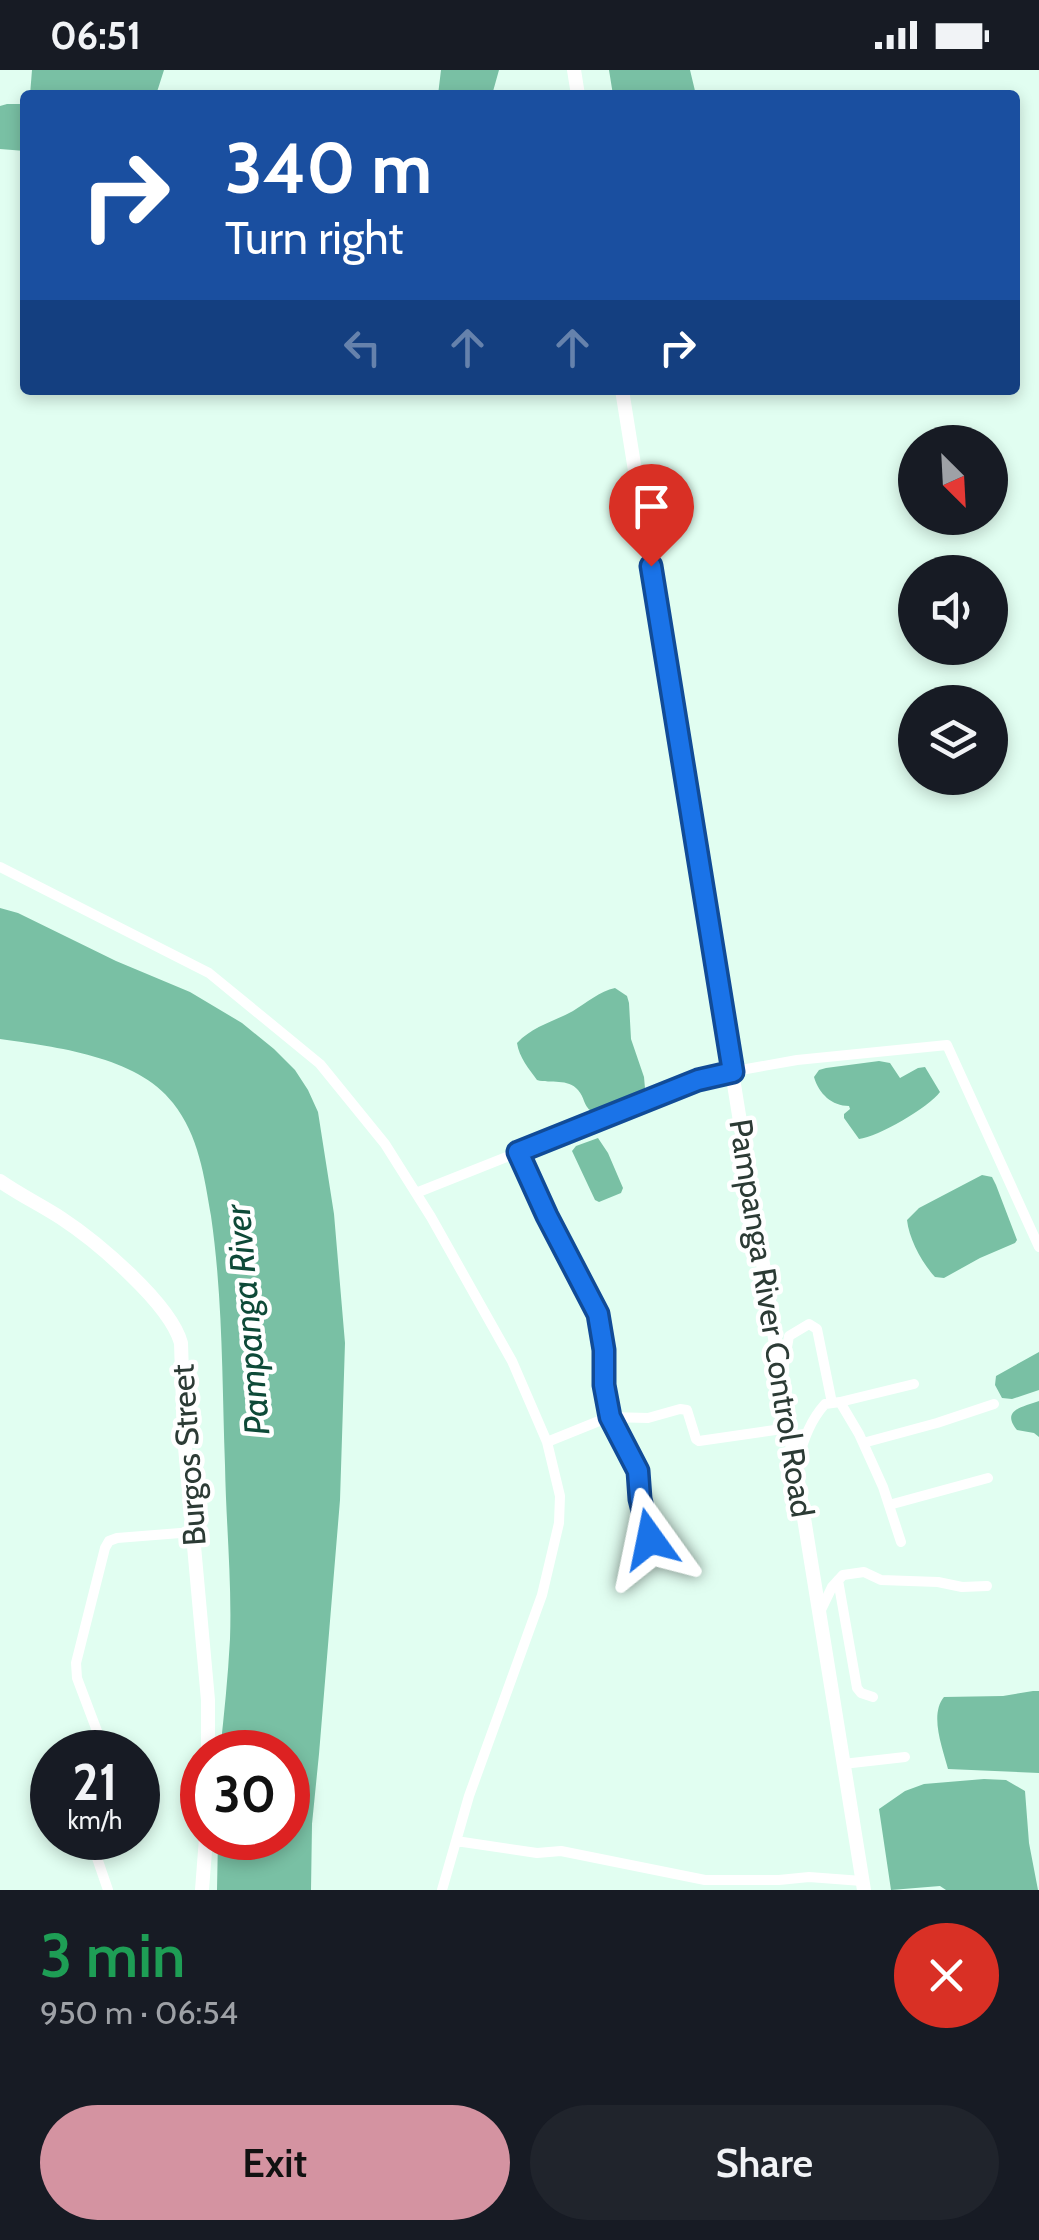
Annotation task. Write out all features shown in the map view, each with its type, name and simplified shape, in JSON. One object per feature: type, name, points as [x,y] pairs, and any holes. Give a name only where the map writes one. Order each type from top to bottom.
[{"type":"main road","name":"Pampanga River Control Road","points":[[623,395],[863,1886]]},
{"type":"main road","name":"Burgos Street","points":[[0,1181],[61,1218],[102,1250],[164,1310],[177,1329],[208,1730]]},
{"type":"main road","points":[[202,1890],[204,1860]]},
{"type":"street","points":[[0,866],[210,972],[320,1064],[386,1144],[512,1360],[547,1442],[560,1496],[558,1523],[542,1595],[469,1796],[442,1890]]},
{"type":"street","points":[[416,1194],[698,1080],[797,1060],[947,1046],[1039,1246]]},
{"type":"street","points":[[518,1152],[598,1314],[610,1417],[638,1471],[650,1539]]},
{"type":"street","points":[[782,1380],[789,1336],[803,1326],[814,1326],[836,1403],[862,1443],[901,1542]]},
{"type":"street","points":[[795,1468],[813,1418],[826,1404],[914,1384]]},
{"type":"street","points":[[862,1443],[994,1404]]},
{"type":"street","points":[[547,1442],[610,1417],[648,1418],[680,1409],[686,1410],[700,1441],[789,1428]]},
{"type":"street","points":[[889,1505],[988,1478]]},
{"type":"street","points":[[97,1730],[77,1678],[76,1663],[105,1548],[117,1538],[193,1532]]},
{"type":"street","points":[[819,1614],[828,1590],[838,1580],[864,1572],[881,1580],[987,1586]]},
{"type":"street","points":[[838,1580],[858,1688],[862,1694],[874,1697]]},
{"type":"street","points":[[843,1764],[905,1756]]},
{"type":"street","points":[[456,1841],[536,1853],[562,1851],[705,1880],[809,1876],[863,1886]]},
{"type":"street","points":[[98,1860],[108,1890]]},
{"type":"water","points":[[32,70],[164,70],[158,90],[30,90]]},
{"type":"water","points":[[441,70],[499,70],[493,90],[439,90]]},
{"type":"water","points":[[609,70],[690,70],[695,90],[612,90]]},
{"type":"water","points":[[20,104],[20,151],[0,149],[0,106]]},
{"type":"water","name":"Pampanga River","points":[[0,908],[190,992],[242,1023],[295,1070],[318,1112],[334,1214],[345,1343],[340,1500],[312,1824],[311,1890],[217,1890],[218,1860],[310,1860],[310,1730],[222,1730],[230,1618],[218,1278],[208,1201],[189,1129],[173,1103],[139,1074],[94,1056],[0,1039]]},
{"type":"water","points":[[615,988],[627,996],[631,1039],[645,1088],[620,1103],[591,1111],[574,1086],[537,1080],[517,1043],[536,1028]]},
{"type":"water","points":[[890,1063],[900,1078],[925,1067],[940,1092],[902,1120],[859,1139],[844,1118],[849,1106],[827,1098],[814,1077],[826,1068]]},
{"type":"water","points":[[598,1138],[623,1188],[621,1193],[599,1202],[572,1151]]},
{"type":"water","points":[[982,1175],[992,1177],[1017,1240],[944,1278],[935,1277],[917,1250],[907,1220],[919,1208]]},
{"type":"water","points":[[1039,1352],[1039,1390],[1012,1399],[1002,1398],[995,1385],[996,1376]]},
{"type":"water","points":[[1039,1401],[1039,1437],[1017,1430],[1012,1423],[1013,1413]]},
{"type":"water","points":[[1039,1691],[1039,1773],[948,1769],[937,1722],[944,1697]]},
{"type":"water","points":[[1006,1780],[1025,1791],[1038,1890],[946,1890],[940,1886],[891,1890],[879,1809],[905,1791],[924,1784]]},
{"type":"route","points":[[650,1539],[638,1471],[610,1417],[598,1314],[518,1152],[698,1080],[733,1072],[651,566]]}]
